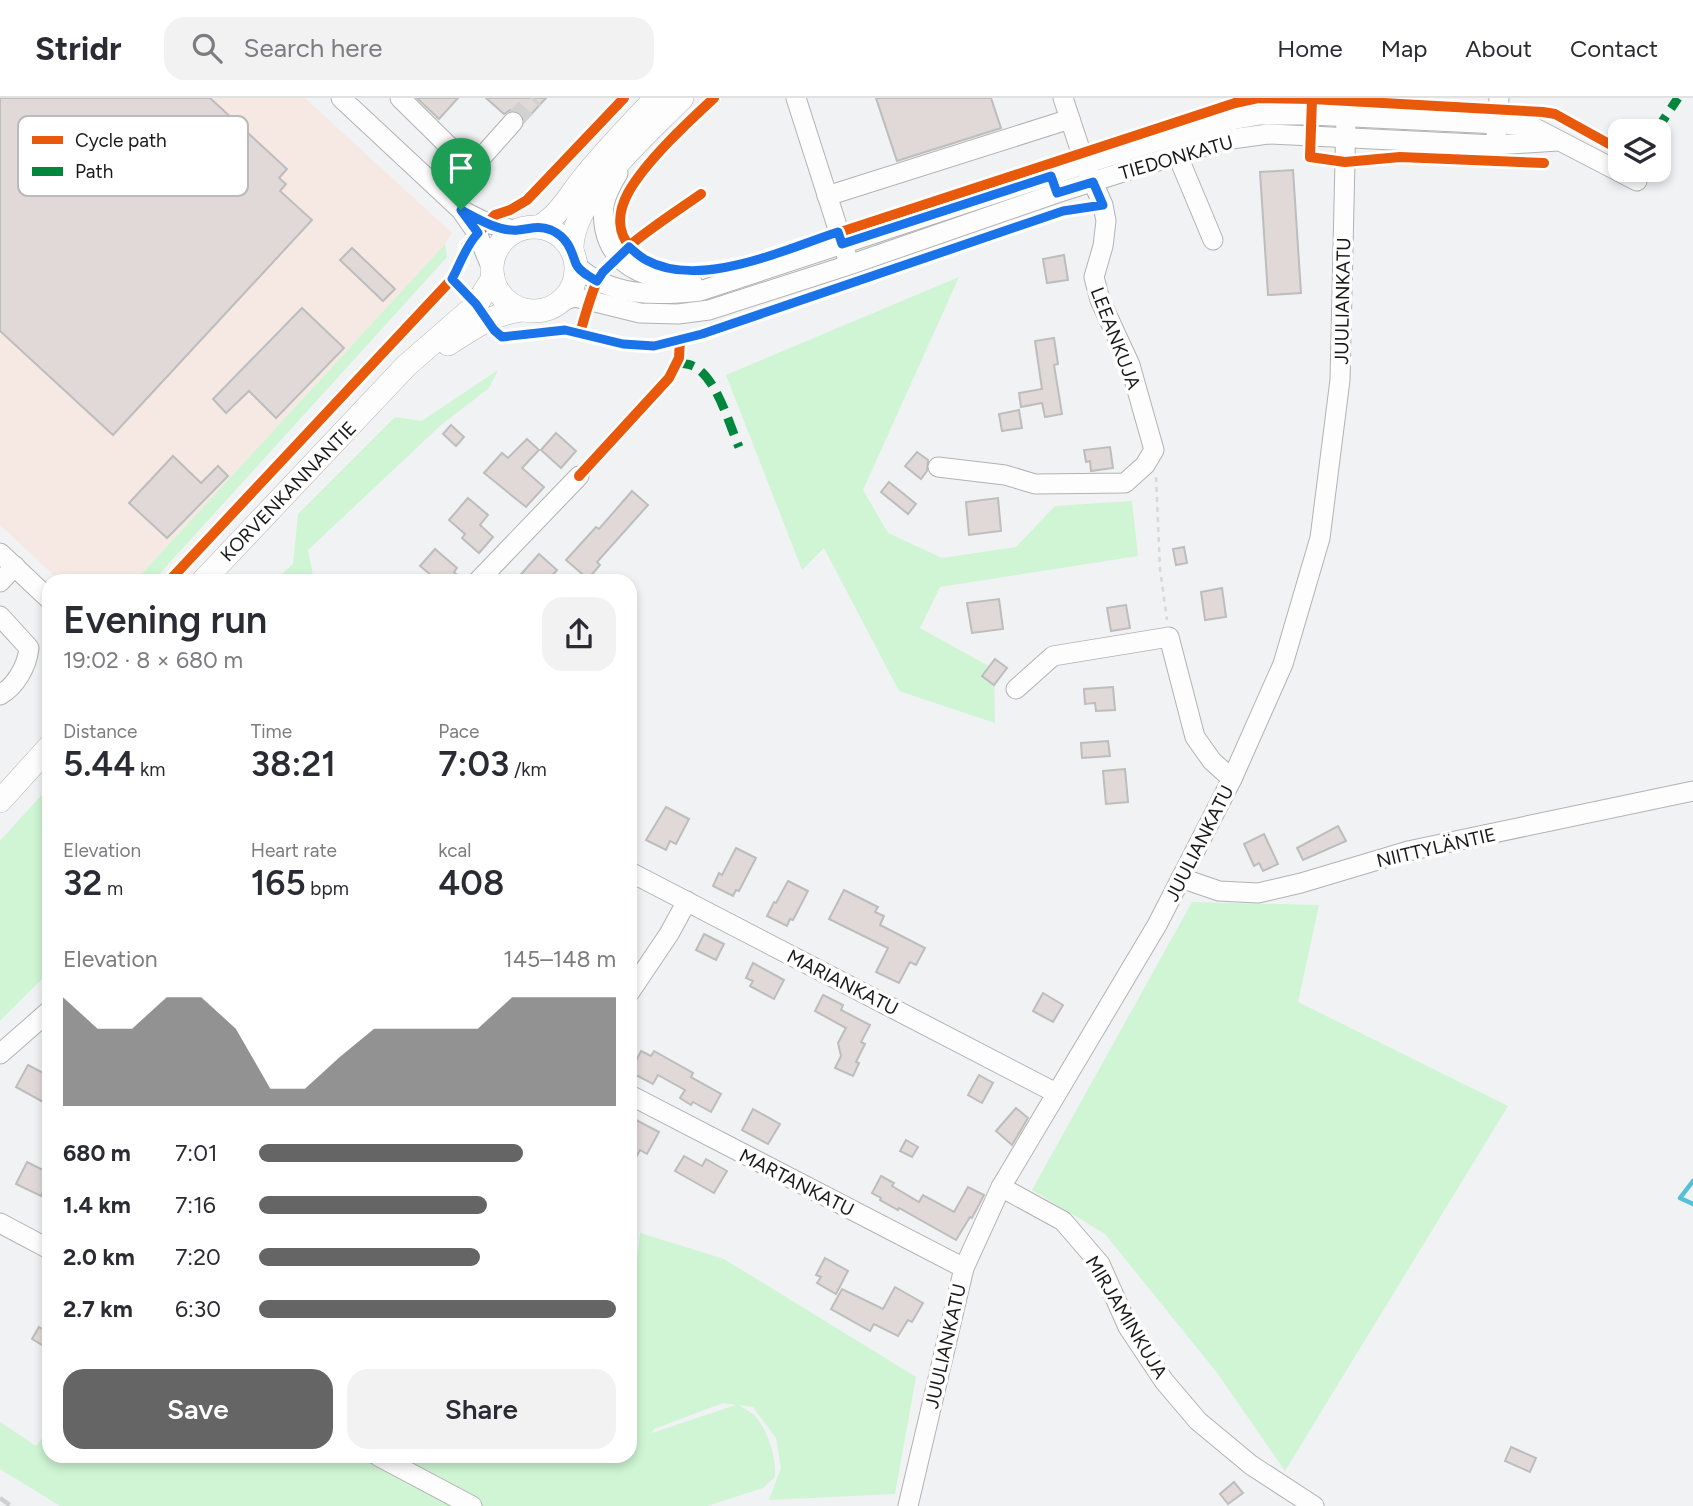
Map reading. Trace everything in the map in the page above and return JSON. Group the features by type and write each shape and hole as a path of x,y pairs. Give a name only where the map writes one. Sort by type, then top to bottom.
{"main road":[{"path":"656,98 584,177 552,219 507,237 499,246 494,257 492,274 503,298 521,310 544,311 564,300 572,290 574,257 571,239 582,210 597,189 682,98"},
{"path":"528,229 552,231 564,238 574,257"},
{"name":"KORVENKANNANTIE","path":"213,574 406,366 476,304 492,274"},
{"name":"KORVENKANNANTIE","path":"373,402 411,371 486,319 521,310"},
{"path":"0,801 42,755"}],"street":[{"path":"341,98 454,203 478,233 492,274"},
{"path":"400,98 472,169"},
{"path":"796,98 849,265"},
{"name":"LEEANKUJA","path":"1063,98 1085,164 1103,205 1106,220 1094,277 1100,300 1130,365 1154,450"},
{"path":"1496,135 1499,98"},
{"name":"TIEDONKATU","path":"574,257 597,281 613,288 656,294 700,290 1085,164 1220,122 1261,115 1346,117 1560,141 1608,166"},
{"name":"JUULIANKATU","path":"908,1506 964,1268 1001,1187 1157,925 1232,779 1283,664 1320,538 1340,380 1346,117"},
{"path":"827,196 1070,118"},
{"path":"454,203 472,169 513,122"},
{"name":"TIEDONKATU","path":"564,300 575,297 640,313 678,314 709,310 1224,140 1268,134 1345,137 1496,135"},
{"name":"TIEDONKATU","path":"636,146 617,176 604,204 602,214 608,244 630,268 648,276 692,284 729,282"},
{"path":"1177,155 1213,240"},
{"path":"454,203 487,223 528,229"},
{"path":"938,467 1005,475 1035,484 1125,484 1145,465 1154,450"},
{"path":"485,574 579,476"},
{"path":"0,553 42,592"},
{"path":"0,582 15,566"},
{"path":"0,616 29,648 27,663 8,690 0,695"},
{"path":"1016,689 1053,656 1170,637 1195,737 1212,761 1232,779"},
{"name":"NIITTYLÄNTIE","path":"1181,878 1219,891 1258,893 1408,851 1693,791"},
{"name":"MARIANKATU","path":"637,876 1056,1093"},
{"path":"637,982 669,934 687,901"},
{"path":"0,1054 42,1019"},
{"name":"MARTANKATU","path":"637,1099 964,1268"},
{"name":"MIRJAMINKUJA","path":"1001,1187 1063,1221 1100,1265 1128,1327 1164,1381 1199,1421 1251,1465 1314,1506"},
{"path":"0,1223 42,1245"},
{"path":"391,1463 472,1506"}],"path":[{"path":"1154,450 1160,569 1170,637"}],"shaded area":[{"path":"0,98 305,98 452,233 445,244 141,574 52,574 0,525"}],"green space":[{"path":"445,244 447,257 159,574 141,574"},
{"path":"959,277 863,490 888,533 942,558 1016,547 1055,506 1132,501 1138,556 940,587 920,628 994,669 995,723 899,691 824,548 802,570 726,375"},
{"path":"498,370 489,388 441,425 308,550 313,574 282,574 293,564 298,514 395,417 422,421"},
{"path":"42,795 42,979 0,1021 0,841"},
{"path":"1192,902 1319,905 1298,1002 1508,1106 1285,1471 1218,1374 1105,1234 1032,1190"},
{"path":"640,1233 724,1259 916,1377 895,1494 769,1500 781,1468 776,1438 753,1407 739,1405 753,1414 767,1435 775,1477 763,1488 707,1506 60,1506 0,1469 0,1422 36,1446 42,1438 42,1463 637,1463 637,1261","holes":["723,1403 736,1405 652,1433 654,1429"]}],"building":[{"path":"0,98 210,98 230,116 18,116 18,196 248,196 248,133 287,169 279,178 286,184 280,191 312,220 113,435 0,331"},
{"path":"417,98 458,98 439,119"},
{"path":"486,98 546,98 525,121 521,112 510,110 504,114"},
{"path":"876,98 991,98 1001,128 897,161"},
{"path":"1293,170 1301,293 1268,295 1260,172"},
{"path":"352,248 395,289 383,301 340,260"},
{"path":"1064,255 1068,280 1047,283 1043,259"},
{"path":"302,308 344,348 276,418 249,391 226,413 213,399"},
{"path":"1054,338 1058,364 1054,365 1062,414 1045,417 1042,403 1021,407 1019,393 1042,389 1035,341"},
{"path":"1019,410 1022,428 1002,431 999,414"},
{"path":"451,425 464,437 456,446 443,434"},
{"path":"556,433 576,451 561,468 541,450"},
{"path":"527,439 539,450 522,468 544,487 526,507 484,473 502,453 508,458"},
{"path":"1110,447 1113,468 1091,471 1090,461 1086,462 1084,450"},
{"path":"917,452 928,460 927,471 921,479 905,466"},
{"path":"173,456 201,483 218,466 228,476 167,538 129,503"},
{"path":"889,482 916,504 908,514 881,492"},
{"path":"632,491 648,505 597,562 600,565 592,574 582,574 566,560 596,527 599,529"},
{"path":"468,498 488,515 480,525 493,537 479,553 462,538 465,534 449,520"},
{"path":"998,498 1001,531 969,535 966,502"},
{"path":"1184,547 1187,563 1176,565 1173,549"},
{"path":"435,549 457,568 454,572 456,574 430,574 420,566"},
{"path":"539,554 557,570 553,574 521,574"},
{"path":"1222,588 1226,617 1205,620 1201,592"},
{"path":"999,599 1003,629 972,633 967,603"},
{"path":"1126,605 1130,628 1111,631 1107,608"},
{"path":"995,659 1007,668 994,685 982,676"},
{"path":"1113,687 1115,710 1096,711 1095,703 1085,704 1084,689"},
{"path":"1108,741 1110,756 1082,758 1081,743"},
{"path":"1125,769 1128,802 1106,804 1103,771"},
{"path":"666,807 689,819 676,844 670,841 666,850 646,840"},
{"path":"1338,826 1346,841 1303,860 1297,848"},
{"path":"1264,834 1278,864 1263,871 1259,863 1254,866 1244,844"},
{"path":"736,848 756,858 739,891 736,890 733,896 713,886"},
{"path":"788,881 808,891 787,926 767,916"},
{"path":"844,890 878,907 875,912 884,916 880,925 925,948 916,965 910,962 899,983 876,972 888,948 829,919"},
{"path":"704,934 724,944 716,960 696,950"},
{"path":"753,963 784,980 774,999 750,986 753,981 746,978"},
{"path":"1043,993 1063,1005 1053,1022 1033,1011"},
{"path":"823,995 843,1005 841,1010 870,1025 861,1042 865,1044 856,1062 859,1063 853,1076 835,1068 841,1056 838,1043 846,1028 815,1011"},
{"path":"641,1051 651,1056 654,1051 693,1073 691,1077 721,1094 711,1112 680,1098 685,1090 658,1075 653,1084 637,1076 637,1059"},
{"path":"28,1065 42,1072 42,1101 16,1087"},
{"path":"979,1075 993,1083 982,1103 968,1095"},
{"path":"1016,1108 1028,1118 1012,1145 996,1131"},
{"path":"753,1109 780,1124 768,1144 742,1130"},
{"path":"637,1121 659,1132 647,1154 640,1150 637,1155"},
{"path":"906,1140 918,1147 912,1157 900,1151"},
{"path":"684,1156 702,1166 706,1159 727,1171 714,1193 675,1171"},
{"path":"27,1162 42,1170 41,1196 16,1184"},
{"path":"881,1176 919,1202 923,1195 954,1212 968,1187 984,1195 956,1240 880,1200 881,1198 872,1193"},
{"path":"825,1258 848,1271 836,1294 817,1283 821,1277 816,1275"},
{"path":"895,1287 923,1303 912,1322 908,1320 898,1336 874,1324 870,1331 831,1309 842,1289 883,1309"},
{"path":"39,1327 42,1329 42,1345 32,1339"},
{"path":"1511,1447 1536,1458 1530,1472 1505,1461"},
{"path":"1234,1482 1243,1493 1228,1504 1220,1494"}],"waterway":[{"path":"1693,1181 1680,1198 1693,1204"}],"tunnel":[{"path":"513,122 534,98"}],"railway":[{"path":"0,1498 11,1506"}],"marked path":[{"path":"1664,119 1678,98"},
{"path":"676,363 693,366 708,380 721,402 739,447"}],"cycle path":[{"path":"176,574 452,279 463,259 466,246 495,215 527,200 624,98"},
{"path":"714,98 645,168 628,193 620,223 623,236 630,247 652,263 683,270 746,263 1235,103 1258,98 1543,112 1555,114 1608,143"},
{"path":"1312,99 1310,157 1345,162 1400,157 1544,163"},
{"path":"580,333 594,287 605,270 644,234 701,194"},
{"path":"452,279 502,337 565,330 623,344 654,346 703,334 1063,211 1103,205"},
{"path":"579,476 669,378 679,358 680,340"}],"route":[{"path":"1051,176 1057,193 1093,182 1103,205 1063,211 702,334 654,346 623,344 565,330 502,337 452,279 463,259 466,246 478,233 461,210 502,228 517,231 539,227 552,231 564,238 572,249 577,266 597,281 629,247 648,261 681,270 714,270 746,263 838,232 842,244 1051,176"}]}
